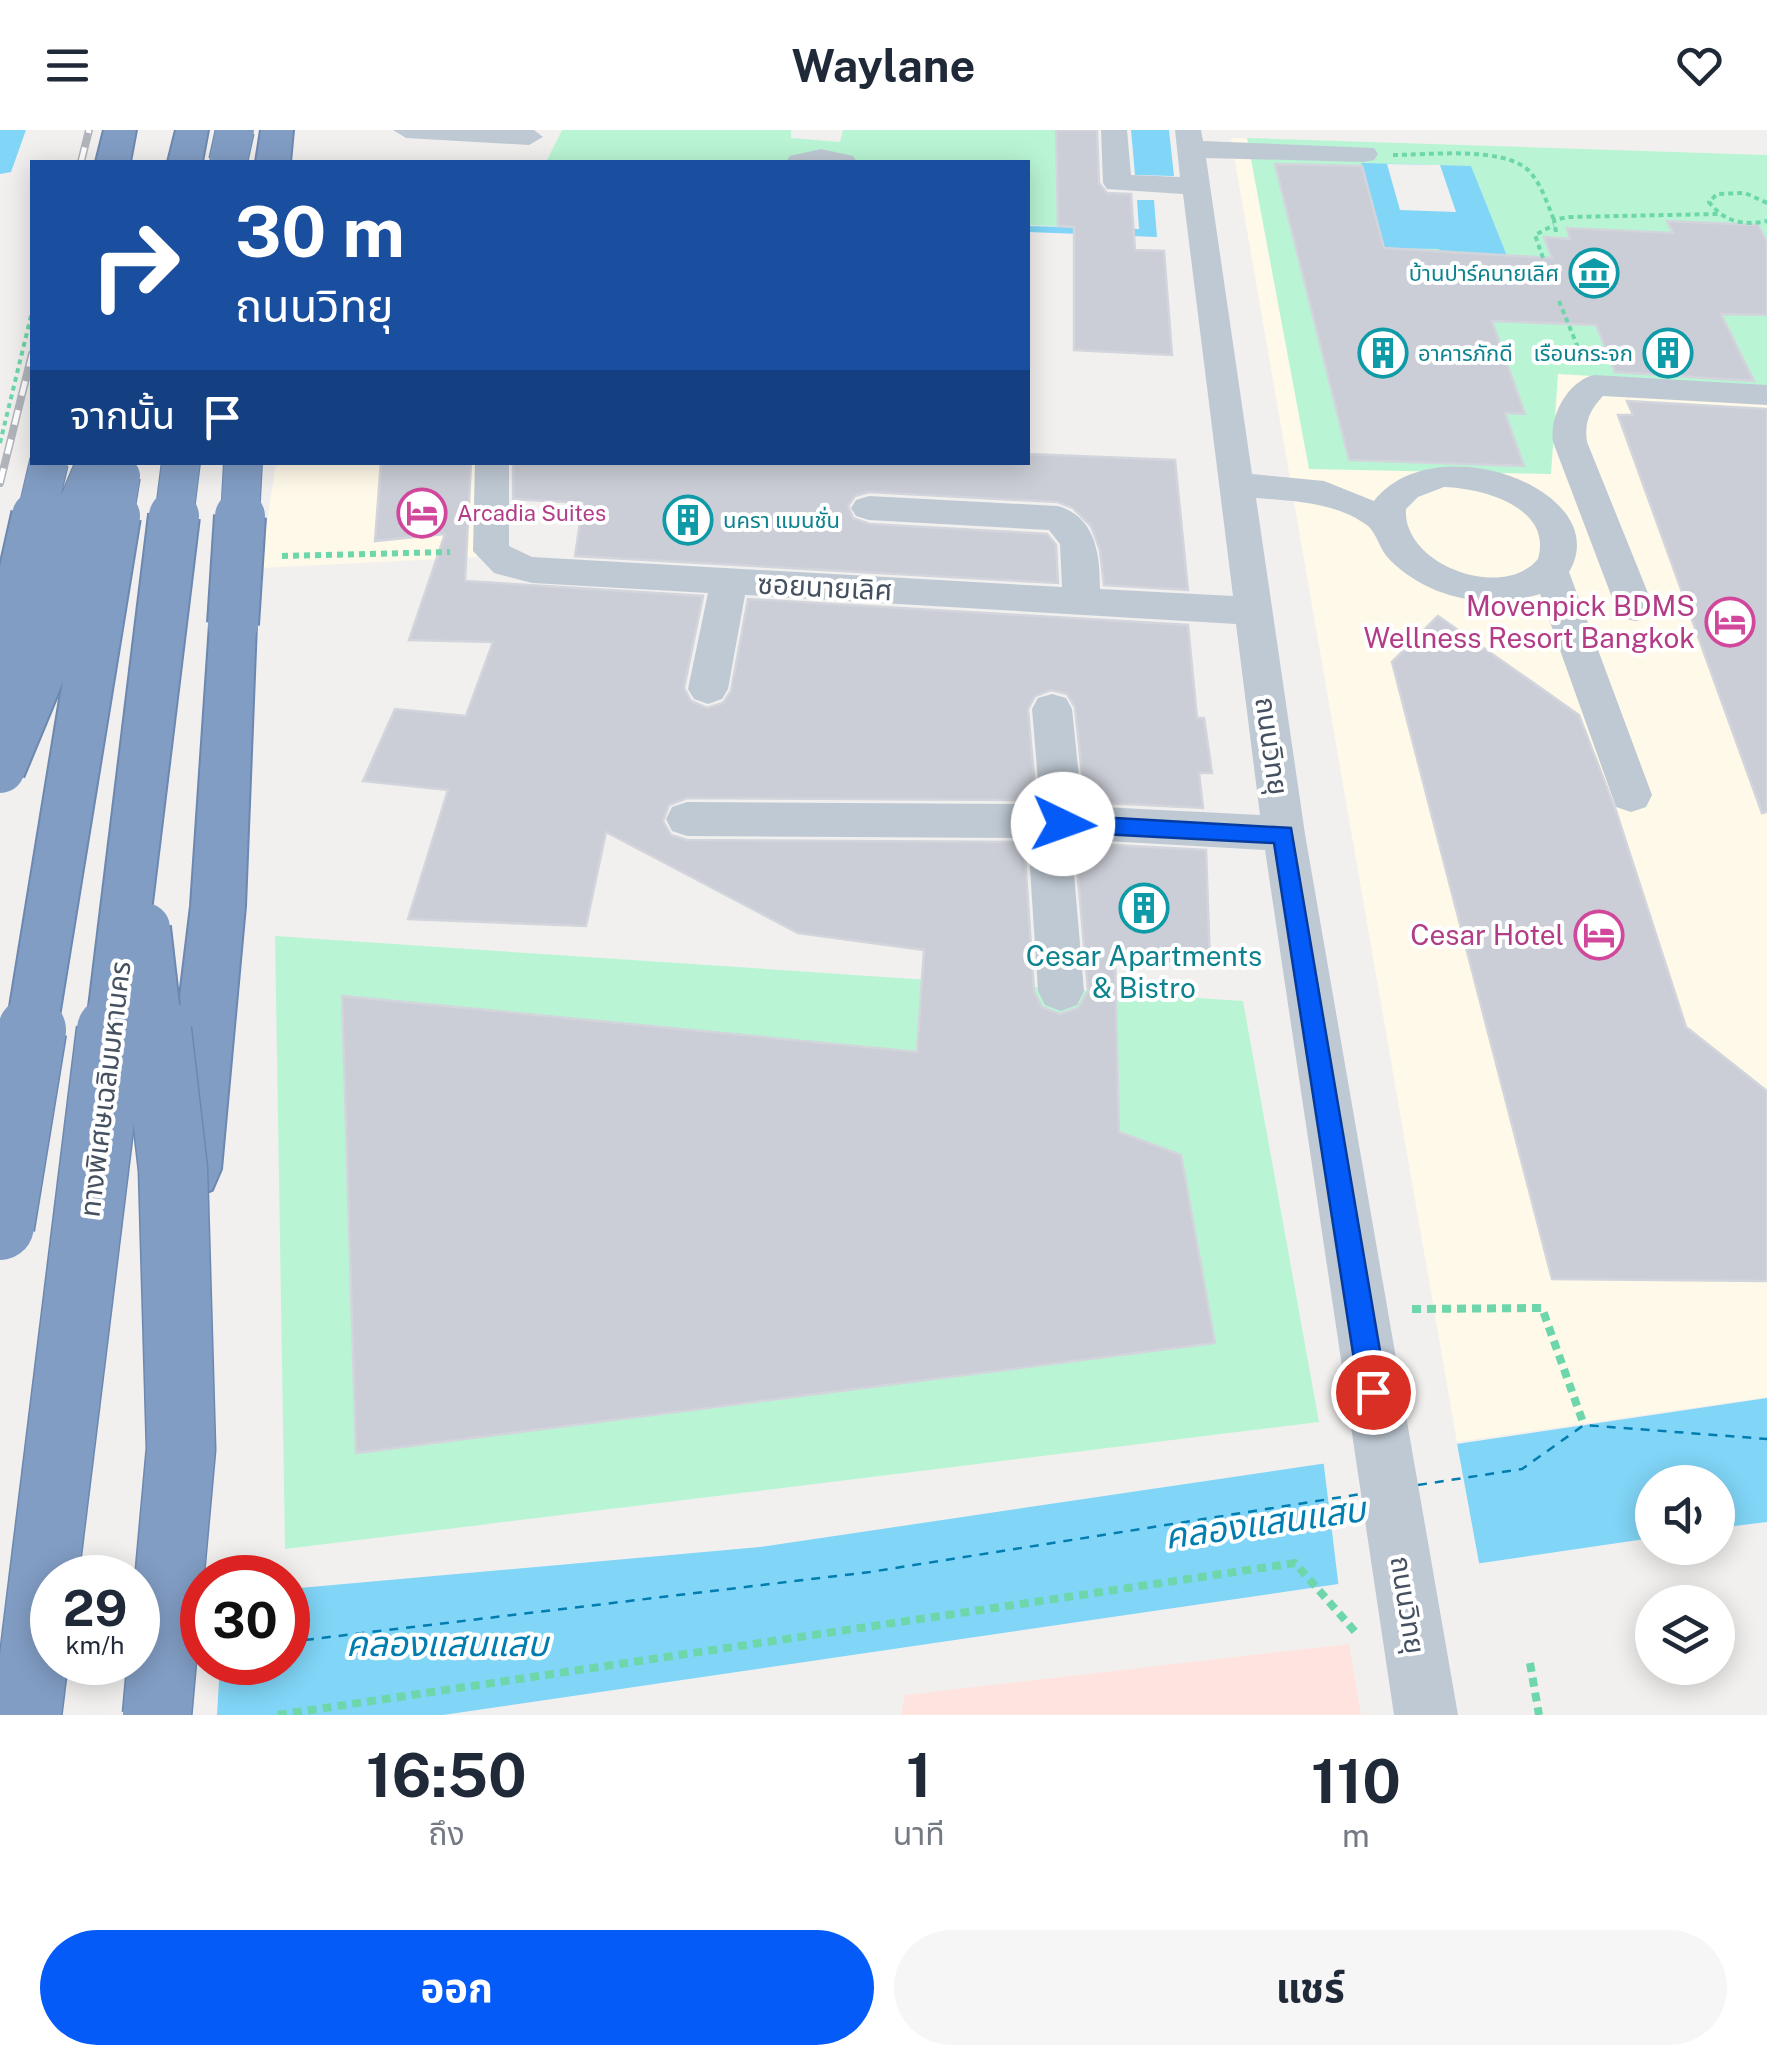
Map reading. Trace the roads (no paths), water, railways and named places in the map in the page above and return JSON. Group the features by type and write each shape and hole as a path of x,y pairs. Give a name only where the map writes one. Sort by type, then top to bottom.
{"highway":[{"path":"113,160 120,130"},
{"path":"162,160 169,130"},
{"path":"185,160 192,130"},
{"path":"228,160 235,130"},
{"path":"273,160 277,130"},
{"path":"0,683 47,465"},
{"name":"ทางพิเศษเฉลิมมหานคร","path":"27,1715 181,465"},
{"path":"132,1715 218,906 243,465"},
{"path":"0,683 129,466"},
{"path":"0,768 129,466"},
{"path":"0,1226 129,466"},
{"path":"129,466 147,665 137,788 140,892 174,1169 181,1449 158,1715"}],"street":[{"path":"406,130 531,134 515,160"},
{"path":"1114,130 1117,183 1191,155 1364,154"},
{"name":"ถนนวิทยุ","path":"1191,155 1284,834 1363,1332 1388,1646 1426,1715"},
{"path":"1635,608 1566,426 1594,386 1767,394"},
{"path":"1549,518 1553,472 1570,442"},
{"name":"ซอยนายเลิศ","path":"492,465 491,551 507,564 532,570 1253,611"},
{"path":"1441,476 1494,482 1519,492 1549,518 1561,542 1558,561 1550,571 1523,587 1494,591 1462,587 1432,576 1407,560 1391,540 1385,520 1388,504 1400,490 1441,476"},
{"path":"1236,484 1324,492 1385,520"},
{"path":"869,508 1058,518 1072,526 1080,540 1081,601"},
{"path":"1550,571 1631,795"},
{"path":"708,689 729,581"},
{"path":"1052,709 1061,991"},
{"path":"687,819 1056,822 1284,834"}],"water":[{"path":"1131,130 1169,130 1174,176 1135,175"},
{"path":"1361,163 1471,166 1507,256 1520,319 1468,323 1459,312 1439,249 1384,248"},
{"path":"1137,200 1154,200 1157,237 1030,232 1030,226 1139,229"},
{"name":"คลองแสนแสบ","path":"1767,1398 1767,1522 1735,1526 1735,1465 1635,1465 1635,1540 443,1715 0,1715 0,1615 30,1642 30,1685 160,1685 160,1662 180,1662 180,1685 310,1685 310,1587 760,1547"}],"waterway":[{"path":"0,165 11,130"}],"railway":[{"path":"82,160 89,130"},
{"path":"0,483 30,362"}],"place":[{"name":"บ้านปาร์คนายเลิศ","path":"1594,273"},
{"name":"อาคารภักดี","path":"1383,353"},
{"name":"เรือนกระจก","path":"1668,353"},
{"name":"Arcadia Suites","path":"422,513"},
{"name":"นครา แมนชั่น","path":"688,520"},
{"name":"Movenpick BDMS Wellness Resort Bangkok","path":"1730,622"},
{"name":"Cesar Apartments & Bistro","path":"1144,908"},
{"name":"Cesar Hotel","path":"1599,935"}]}
